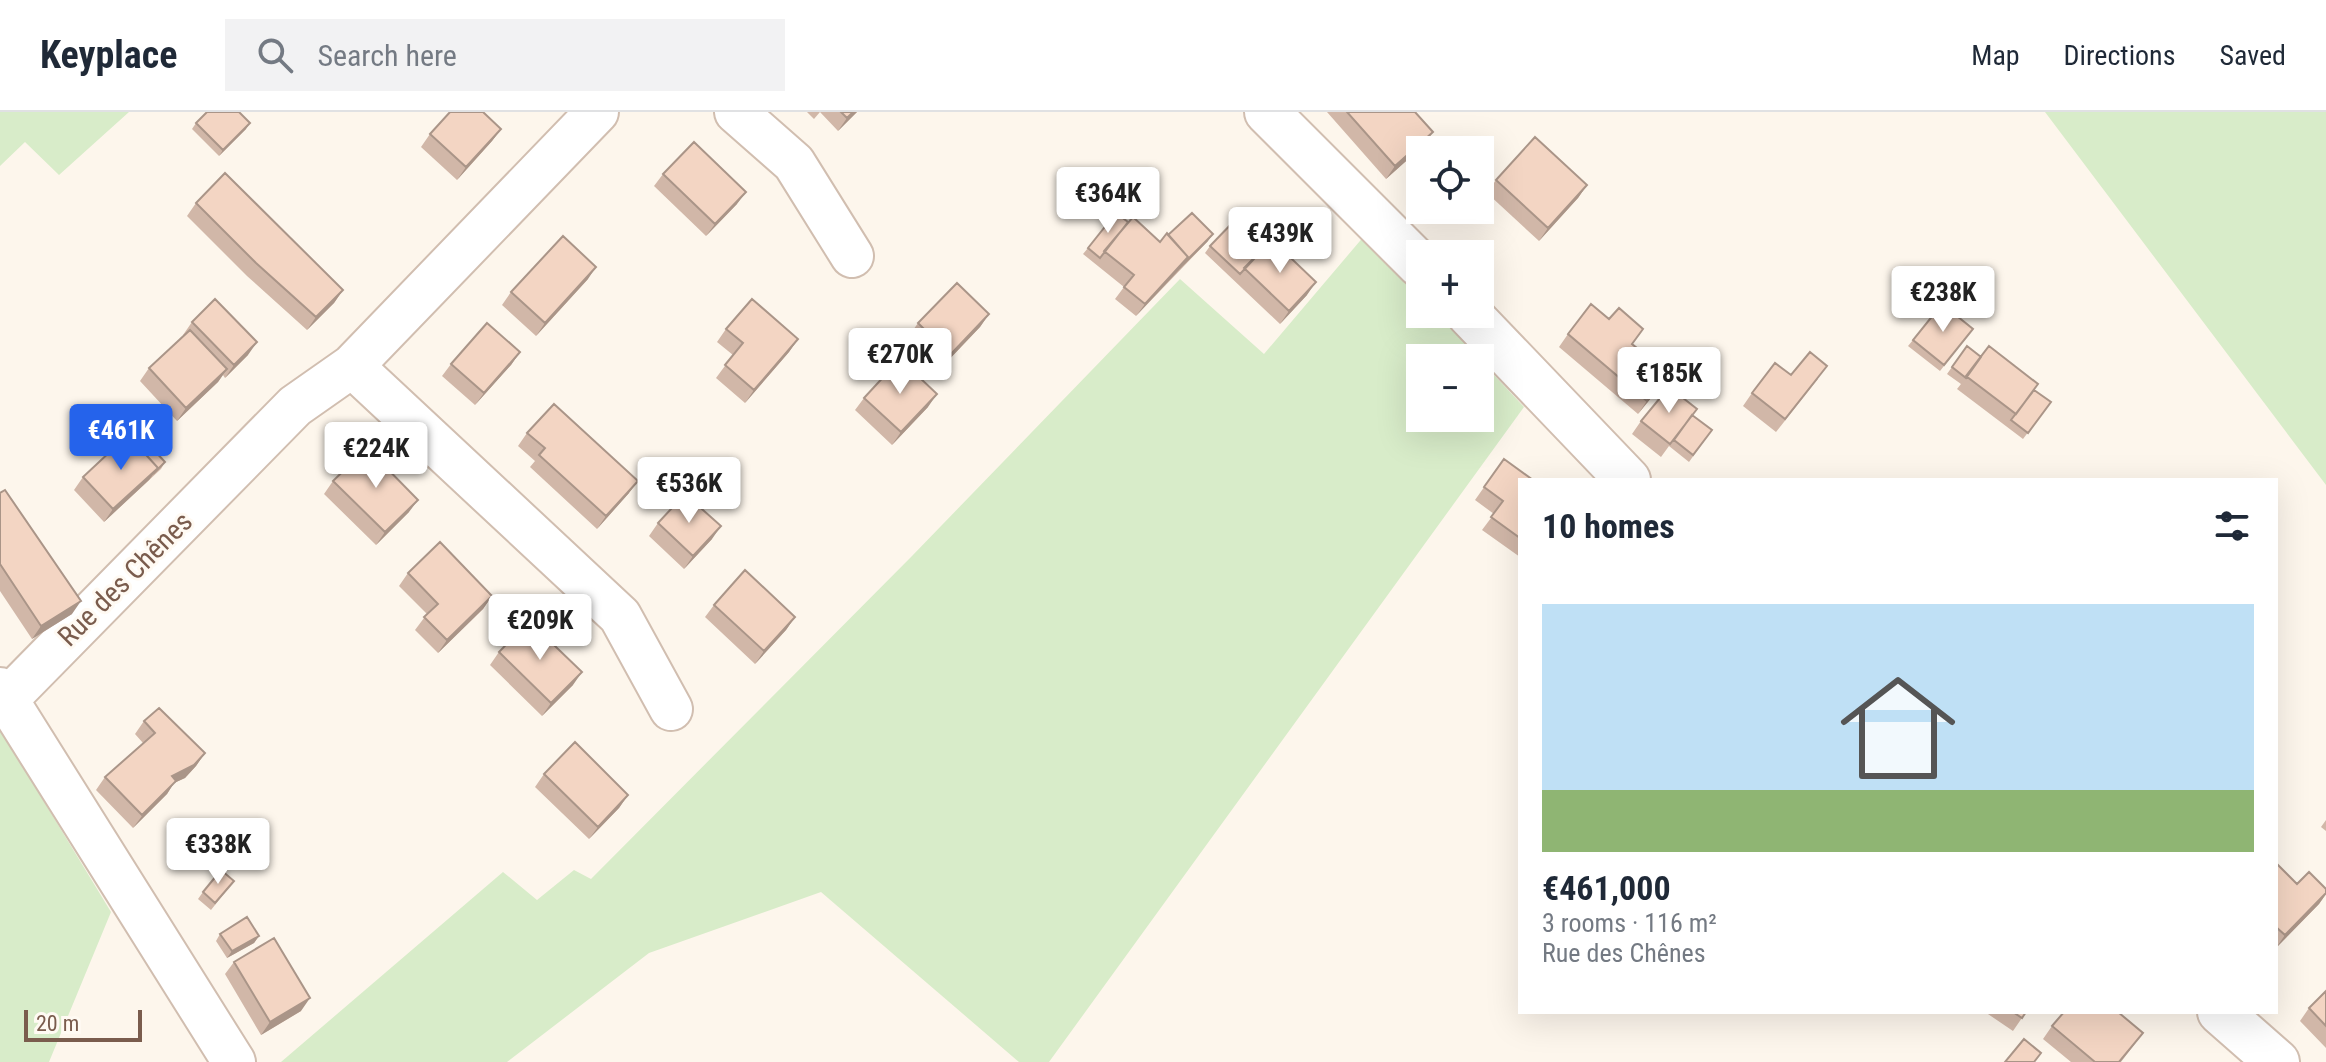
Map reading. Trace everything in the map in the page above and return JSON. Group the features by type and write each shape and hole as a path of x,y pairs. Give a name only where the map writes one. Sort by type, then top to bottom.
{"street":[{"name":"Rue des Chênes","path":"4,694 295,406 352,366 597,112"},
{"path":"736,112 794,163 852,256"},
{"path":"1267,112 1406,251"},
{"path":"1482,328 1626,478"},
{"path":"352,366 620,616 671,709"},
{"path":"4,694 234,1062"},
{"path":"2222,1014 2277,1062"}],"green space":[{"path":"0,112 129,112 59,175 25,142 0,166"},
{"path":"2045,112 2326,112 2326,485"},
{"path":"1365,235 1406,280 1406,328 1451,328 1466,344 1406,344 1406,432 1494,432 1494,375 1524,407 1049,1062 1019,1062 821,892 649,953 507,1062 281,1062 503,872 537,900 574,870 591,879 912,556 1180,279 1264,354"},
{"path":"0,729 111,912 49,1062 0,1062"}],"building":[{"path":"207,112 239,112 250,123 223,150 196,123"},
{"path":"450,112 483,112 501,129 466,167 430,134"},
{"path":"1347,112 1415,112 1433,132 1429,136 1406,136 1406,156 1395,166"},
{"path":"1535,137 1587,185 1548,228 1496,180"},
{"path":"694,142 746,192 715,224 663,174"},
{"path":"1095,170 1119,193 1103,210 1079,186"},
{"path":"225,173 343,290 316,317 196,203"},
{"path":"1116,213 1128,222 1100,258 1088,248"},
{"path":"1192,213 1213,234 1184,263 1188,257 1168,235"},
{"path":"1133,217 1160,242 1167,233 1188,257 1145,304 1124,287 1134,275 1104,251"},
{"path":"1238,217 1267,245 1240,274 1210,246"},
{"path":"563,236 596,267 545,323 511,292"},
{"path":"1272,240 1316,282 1289,311 1244,268"},
{"path":"957,283 989,314 950,355 918,323"},
{"path":"215,299 257,342 234,365 192,322"},
{"path":"752,299 798,339 754,390 725,365 743,343 726,329"},
{"path":"1591,304 1609,319 1619,308 1643,329 1632,344 1669,374 1647,401 1568,334"},
{"path":"1942,304 1973,329 1944,365 1913,340"},
{"path":"487,323 520,352 484,393 451,364"},
{"path":"190,330 227,369 186,408 149,368"},
{"path":"1967,346 1981,357 1966,378 1952,367"},
{"path":"1989,346 2038,384 2016,414 1966,376"},
{"path":"1810,352 1827,366 1785,419 1752,393 1775,363 1791,375"},
{"path":"900,359 937,394 901,432 864,398"},
{"path":"1669,387 1697,409 1670,444 1641,421"},
{"path":"2034,390 2051,402 2028,433 2011,420"},
{"path":"554,404 638,481 606,516 539,455 545,448 527,433"},
{"path":"1692,415 1712,430 1693,455 1674,440"},
{"path":"128,422 165,462 153,474 158,468 128,435 123,440 116,433"},
{"path":"128,435 158,468 113,509 83,477"},
{"path":"367,448 418,500 385,532 333,481"},
{"path":"1504,459 1530,478 1518,478 1518,537 1491,517 1503,501 1484,487"},
{"path":"5,490 81,601 41,626 0,564 0,493"},
{"path":"685,494 721,526 693,556 658,523"},
{"path":"440,542 492,596 447,640 424,617 438,604 408,573"},
{"path":"745,570 795,617 764,651 714,605"},
{"path":"529,621 582,672 551,703 499,652"},
{"path":"159,708 205,753 194,765 172,776 176,781 142,815 105,777 155,733 144,721"},
{"path":"575,742 628,795 598,827 544,774"},
{"path":"2278,865 2297,884 2309,872 2326,889 2326,893 2285,935 2278,929"},
{"path":"221,870 234,881 215,903 203,892"},
{"path":"247,917 259,936 232,951 220,934"},
{"path":"274,938 310,998 270,1022 234,962"},
{"path":"2326,991 2326,1026 2309,1008"},
{"path":"2062,1014 2120,1014 2143,1033 2119,1062 2095,1062 2052,1026"},
{"path":"2024,1039 2041,1053 2034,1062 2005,1062"}]}
